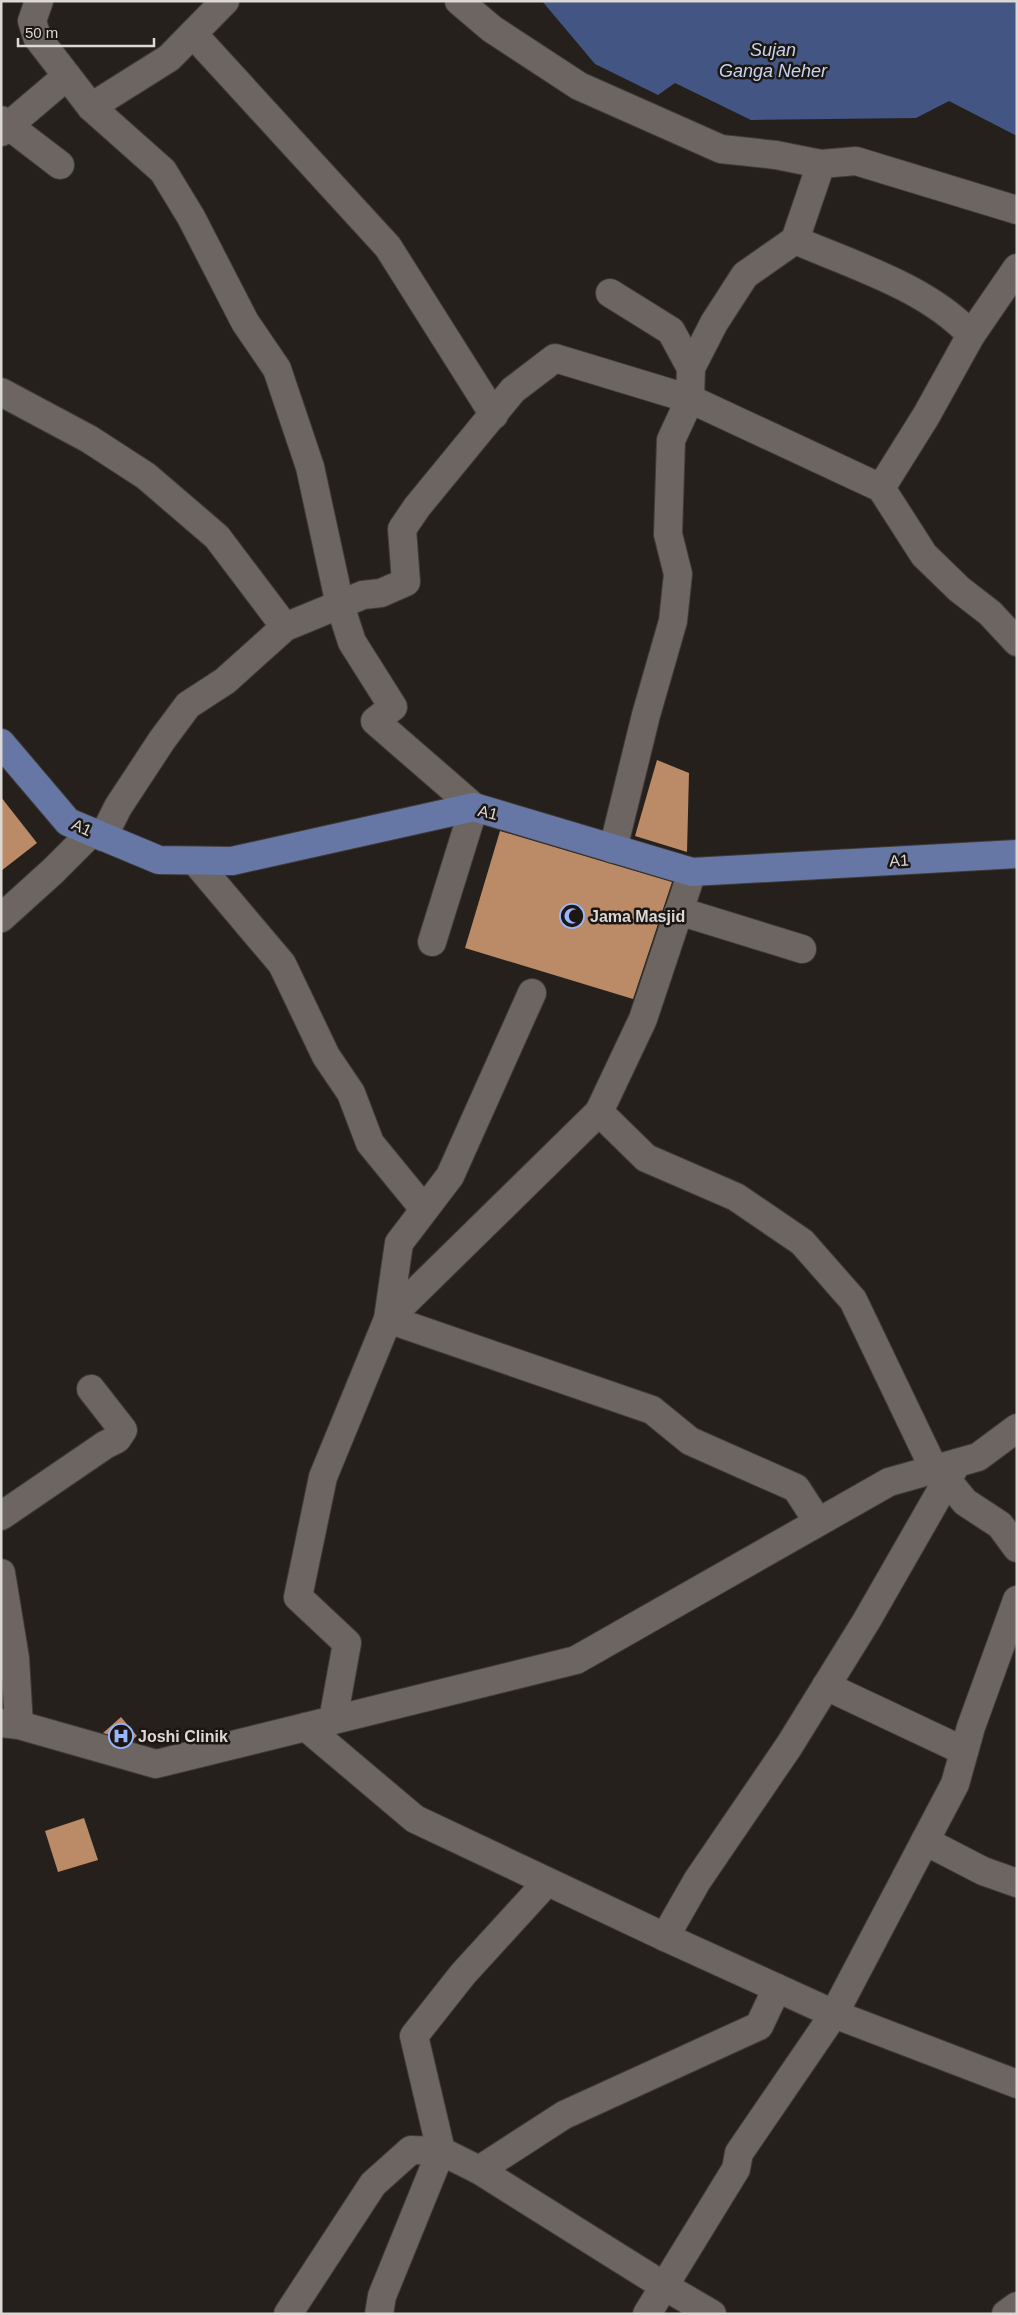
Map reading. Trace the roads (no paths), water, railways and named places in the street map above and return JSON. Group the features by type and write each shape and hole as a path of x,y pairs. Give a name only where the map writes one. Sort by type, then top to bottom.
{"main road":[{"name":"A1","path":"1,743 68,822 159,860 232,861 474,807 692,872 1017,854"}],"street":[{"path":"39,1 32,21 36,37 91,107 163,171 191,217 245,322 277,369 310,467 340,606 352,642 393,707 375,721 474,807 432,942"},
{"path":"91,107 169,58 225,1"},
{"path":"459,1 492,29 579,86 721,149 776,155 821,164 856,161 1017,210"},
{"path":"193,34 388,247 494,415"},
{"path":"60,165 3,126 67,76"},
{"path":"612,849 646,715 673,621 678,574 668,534 671,440 690,399 691,368 714,323 745,275 795,240 821,164"},
{"path":"795,240 902,286 958,321 971,335"},
{"path":"881,488 926,416 971,335 1017,268"},
{"path":"610,292 671,331 691,368"},
{"path":"1,918 98,834 162,740 188,706 224,682 285,627 363,596 381,593 406,582 402,530 416,507 513,390 555,358 690,399 881,488 924,555 960,590 990,613 1017,642"},
{"path":"1,392 89,439 146,476 217,537 285,627"},
{"path":"195,861 282,964 326,1056 351,1093 370,1143 424,1209"},
{"path":"388,1319 599,1112 644,1019 692,872"},
{"path":"679,911 802,949"},
{"path":"333,1720 347,1643 298,1598 323,1478 388,1319 399,1243 450,1176 532,994"},
{"path":"599,1112 646,1158 736,1197 802,1242 853,1300 965,1502 1000,1525 1017,1548"},
{"path":"388,1319 652,1410 690,1441 796,1488 818,1522"},
{"path":"1,1516 105,1445 117,1439 123,1430 91,1388"},
{"path":"1,1573 15,1658 10,1724 156,1764 576,1660 889,1482 946,1470 978,1457 1017,1428"},
{"path":"665,1938 697,1881 789,1746 867,1620 946,1470"},
{"path":"647,2314 736,2169 739,2153 834,2014 955,1784 964,1751 1017,1600"},
{"path":"826,1686 964,1751"},
{"path":"306,1727 415,1819 665,1938 834,2014 1017,2084"},
{"path":"925,1841 984,1871 1017,1883"},
{"path":"379,2314 382,2296 441,2151 414,2036 463,1974 547,1882"},
{"path":"479,2170 564,2115 759,2026 777,1988"},
{"path":"288,2314 373,2184 411,2150 441,2151 479,2170 712,2314"},
{"path":"1006,2314 1017,2306"}],"water":[{"name":"Sujan Ganga Neher","path":"542,1 1017,1 1017,136 949,101 916,118 751,120 675,83 658,95 595,64"}],"place":[{"name":"Jama Masjid","path":"572,916"},
{"name":"Joshi Clinik","path":"121,1736"}]}
